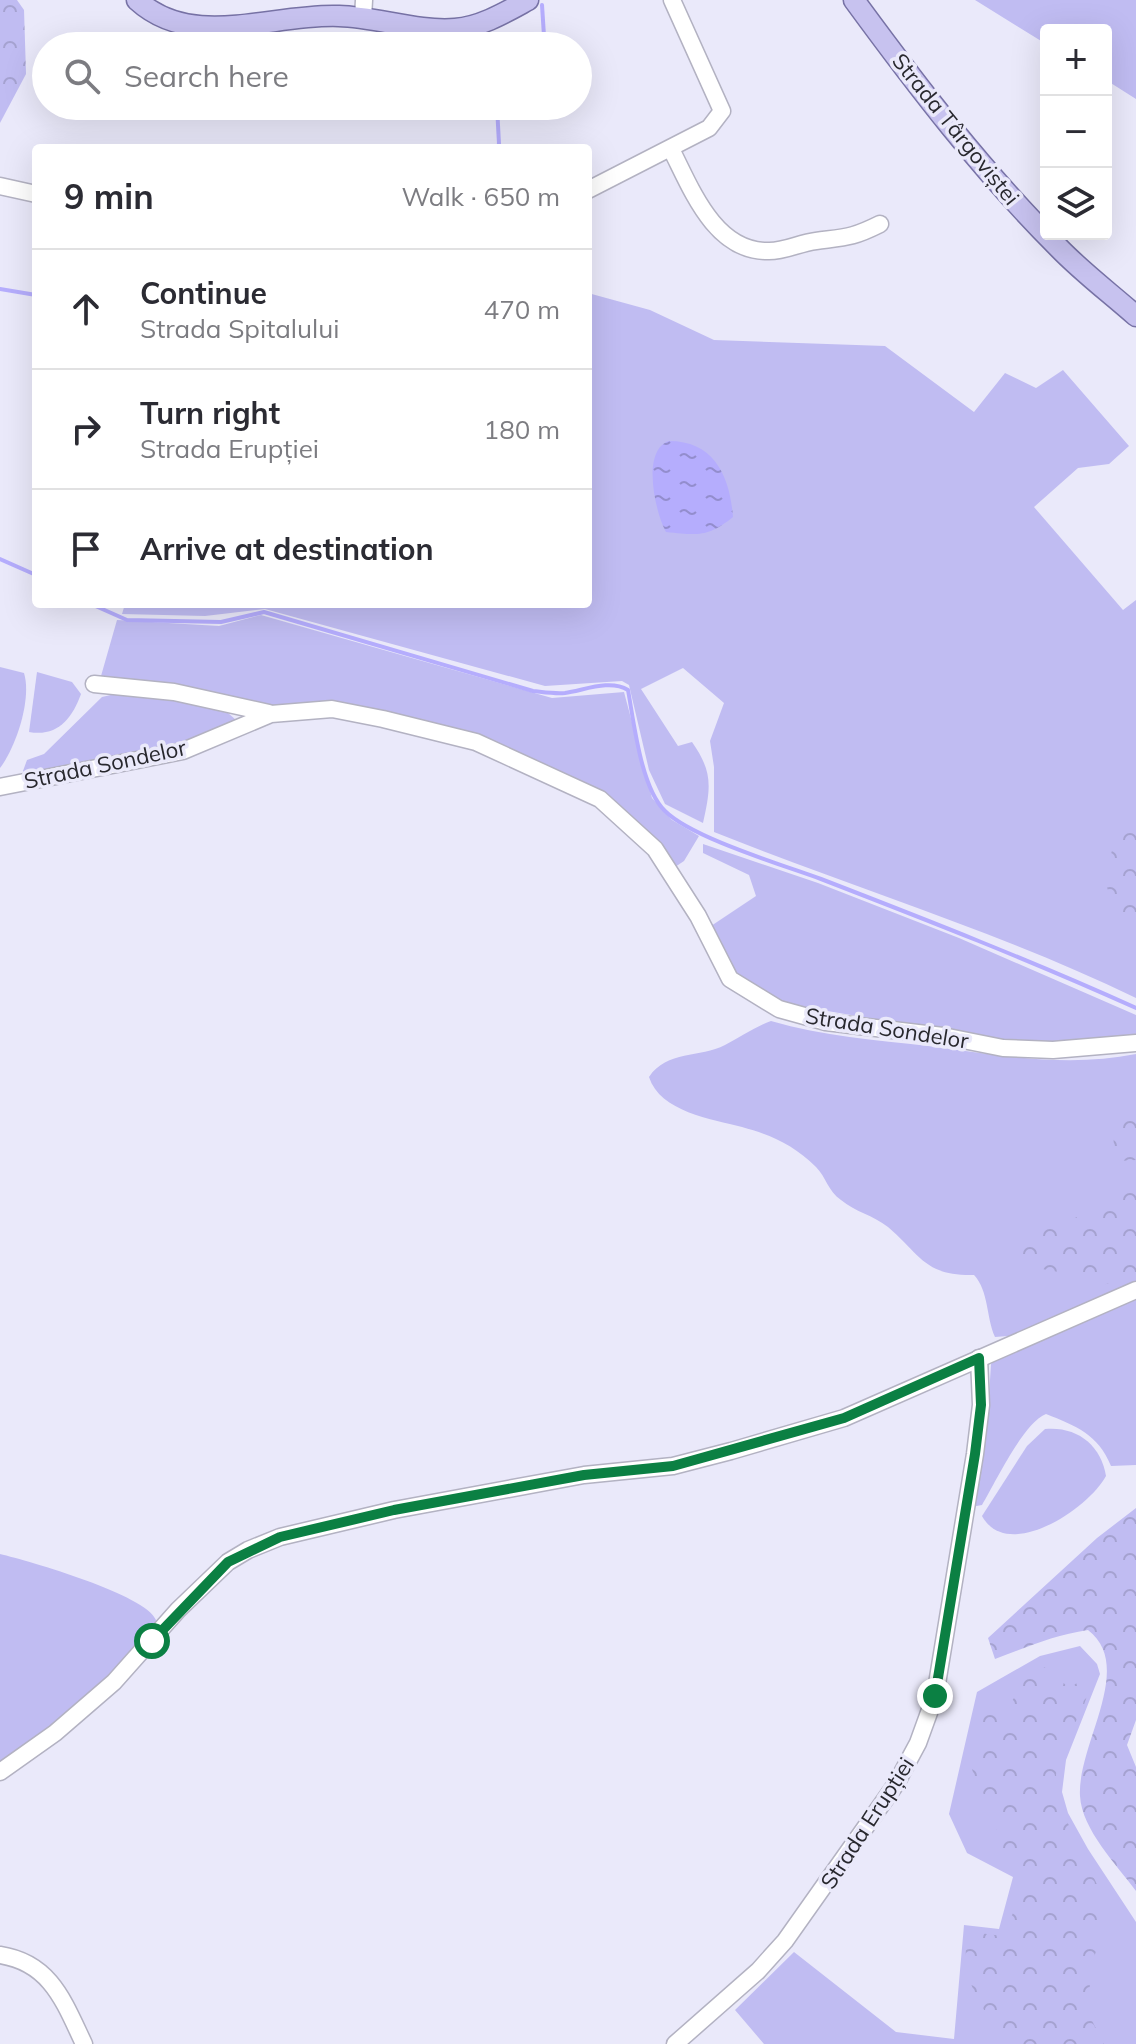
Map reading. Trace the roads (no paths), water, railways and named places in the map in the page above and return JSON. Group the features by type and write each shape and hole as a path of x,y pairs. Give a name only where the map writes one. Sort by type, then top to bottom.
{"main road":[{"path":"137,0 166,19 207,27 363,9 455,29 483,22 528,0"},
{"name":"Strada Târgoviștei","path":"854,0 974,156 1059,249 1136,316"}],"street":[{"path":"592,188 709,128 722,111 672,0"},
{"path":"671,149 698,202 720,231 741,245 766,252 786,249 815,241 851,239 880,224"},
{"path":"0,186 32,193"},
{"path":"94,684 174,692 271,714"},
{"name":"Strada Sondelor","path":"0,787 183,751 271,714 332,709 476,742 600,799 655,849 698,916 730,979 779,1009 826,1022 943,1036 1003,1048 1053,1050 1136,1043"},
{"path":"0,1772 55,1733 114,1682 178,1610 228,1562 248,1550 280,1537 394,1510 584,1475 673,1466 844,1418 1136,1290"},
{"name":"Strada Erupției","path":"675,2044 758,1971 785,1941 896,1784 918,1743 935,1696 975,1454 981,1405 979,1358"},
{"path":"0,1955 22,1959 41,1971 64,2001 84,2044"}],"water":[{"path":"669,441 698,447 717,464 723,475 733,517 716,529 694,534 666,532 655,497 653,468 660,447"}],"waterway":[{"path":"542,5 544,32"},
{"path":"498,120 499,144"},
{"path":"0,289 32,294"},
{"path":"0,559 32,573"},
{"path":"100,608 127,620 221,622 264,612 533,691 561,693 605,685 621,687 628,690 640,754 650,787 665,811 678,821 716,841 940,925 1136,1008"}]}
